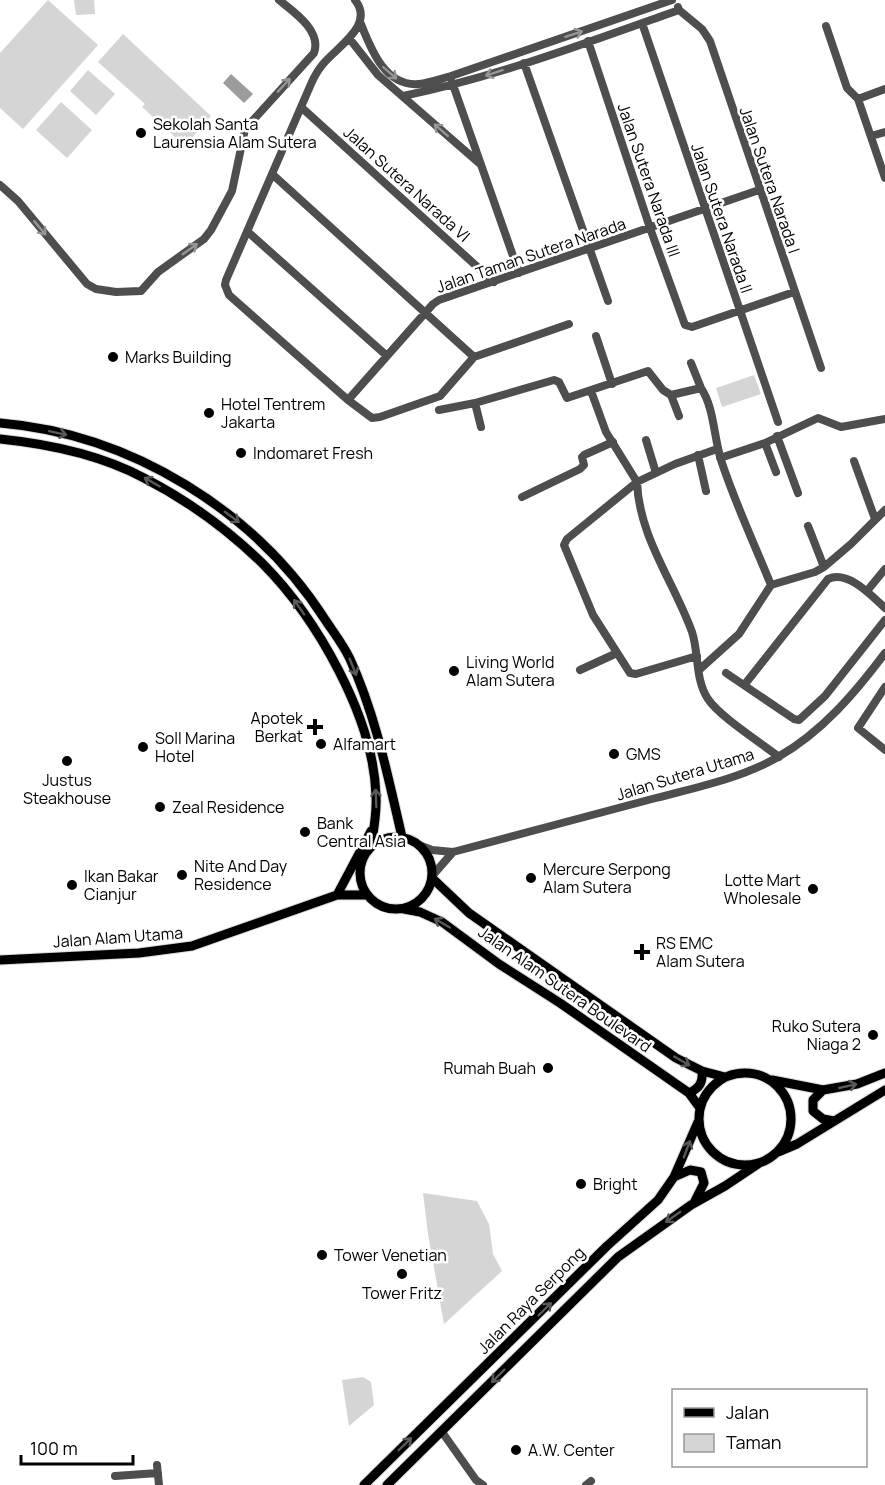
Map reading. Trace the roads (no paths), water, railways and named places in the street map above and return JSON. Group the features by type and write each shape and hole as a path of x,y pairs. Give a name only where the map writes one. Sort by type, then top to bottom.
{"main road":[{"path":"0,423 70,435 157,469 195,490 238,522 277,558 311,597 350,658 381,743 402,837"},
{"path":"0,439 74,453 104,461 143,477 183,501 229,534 262,563 289,593 307,618 351,695 364,729 372,764 376,795 376,822 371,846"},
{"path":"337,895 376,822"},
{"path":"391,837 402,837 418,845 426,854 431,864 432,877 429,889 423,898 404,909 383,907 367,895 359,875 361,864 371,846 391,837"},
{"name":"Jalan Alam Sutera Boulevard","path":"432,877 469,913 676,1058 702,1071 725,1077"},
{"name":"Jalan Alam Utama","path":"0,960 139,953 192,946 337,895 367,895"},
{"name":"Jalan Alam Sutera Boulevard","path":"404,909 420,912 442,922 499,964 560,1003 689,1093 699,1108"},
{"path":"689,1093 701,1085 702,1071"},
{"path":"884,1092 797,1144 758,1164 745,1166 731,1164 718,1158 701,1136 698,1122 699,1108 709,1089 725,1077 747,1072 770,1080 823,1090 857,1084 885,1073"},
{"path":"770,1080 780,1089 791,1115 790,1129 777,1153"},
{"path":"823,1090 813,1100 813,1111 823,1119 834,1121"},
{"name":"Jalan Raya Serpong","path":"363,1485 602,1251 658,1200 675,1177 698,1122"},
{"name":"Jalan Raya Serpong","path":"387,1485 618,1257 694,1203 758,1164"},
{"path":"675,1177 690,1170 701,1172 704,1183 694,1203"}],"street":[{"path":"0,185 18,201 87,284 96,289 116,292 138,293 145,289 158,272 204,239 211,231 232,190 245,129 314,53 316,44 313,33 295,13 279,0"},
{"path":"355,0 362,12 361,24 379,63 400,81 419,84 451,76 674,0 679,10 454,86 403,96"},
{"name":"Jalan Sutera Narada I","path":"679,10 702,29 710,41 821,368"},
{"name":"Jalan Sutera Narada II","path":"642,23 778,422"},
{"path":"361,24 316,73 225,285 229,295 348,400 372,418 432,400 444,392 474,357 569,324"},
{"path":"826,26 847,88 858,99 885,178"},
{"path":"349,38 370,67 480,164"},
{"name":"Jalan Sutera Narada III","path":"588,41 684,323 687,327 739,312"},
{"path":"524,63 608,301"},
{"path":"451,76 519,273"},
{"path":"858,99 885,89"},
{"name":"Jalan Sutera Narada VI","path":"301,107 494,282"},
{"path":"871,136 885,132"},
{"path":"272,174 474,357"},
{"name":"Jalan Taman Sutera Narada","path":"348,400 439,300 759,190"},
{"path":"248,232 387,356"},
{"path":"739,312 794,292"},
{"path":"596,336 612,384"},
{"path":"691,363 715,432 720,458 771,585"},
{"path":"440,410 475,403 554,380 559,382 567,398 648,370 663,390 671,395 679,416"},
{"path":"671,395 701,388"},
{"path":"591,391 603,424 637,482 645,527 692,633 704,693 709,701 779,757"},
{"path":"475,403 481,427"},
{"path":"720,458 765,443 818,418 841,427 885,419"},
{"path":"777,436 798,494"},
{"path":"646,440 656,473"},
{"path":"522,496 580,470 584,465 582,457 584,455 613,442"},
{"path":"765,443 776,472"},
{"path":"698,656 636,674 630,673 593,615 564,545 567,539 637,482 717,449"},
{"path":"698,455 706,491"},
{"path":"854,461 875,519"},
{"path":"699,670 740,634 771,585 815,572 824,567 885,510"},
{"path":"808,526 824,567"},
{"path":"867,591 885,568"},
{"path":"745,684 828,579 842,577 867,591 885,608"},
{"path":"726,673 794,719 799,720 825,696 885,620"},
{"path":"580,670 617,653"},
{"name":"Jalan Sutera Utama","path":"418,845 432,850 453,852 699,786 758,767 779,757 831,717 854,694 885,653"},
{"path":"885,687 858,728 885,750"},
{"path":"432,877 453,852"},
{"path":"442,1432 476,1480 483,1485"},
{"path":"115,1476 157,1469 159,1485"}],"place":[{"name":"Sekolah Santa Laurensia Alam Sutera","path":"141,133"},
{"name":"Marks Building","path":"113,357"},
{"name":"Hotel Tentrem Jakarta","path":"209,413"},
{"name":"Indomaret Fresh","path":"241,453"},
{"name":"Living World Alam Sutera","path":"454,671"},
{"name":"Apotek Berkat","path":"315,727"},
{"name":"Alfamart","path":"321,744"},
{"name":"Soll Marina Hotel","path":"143,747"},
{"name":"GMS","path":"614,754"},
{"name":"Justus Steakhouse","path":"67,761"},
{"name":"Zeal Residence","path":"160,807"},
{"name":"Bank Central Asia","path":"305,832"},
{"name":"Nite And Day Residence","path":"182,875"},
{"name":"Mercure Serpong Alam Sutera","path":"531,878"},
{"name":"Ikan Bakar Cianjur","path":"72,885"},
{"name":"Lotte Mart Wholesale","path":"813,889"},
{"name":"RS EMC Alam Sutera","path":"642,952"},
{"name":"Ruko Sutera Niaga 2","path":"873,1035"},
{"name":"Rumah Buah","path":"548,1068"},
{"name":"Bright","path":"581,1184"},
{"name":"Tower Venetian","path":"322,1255"},
{"name":"Tower Fritz","path":"402,1274"},
{"name":"A.W. Center","path":"516,1450"}]}
